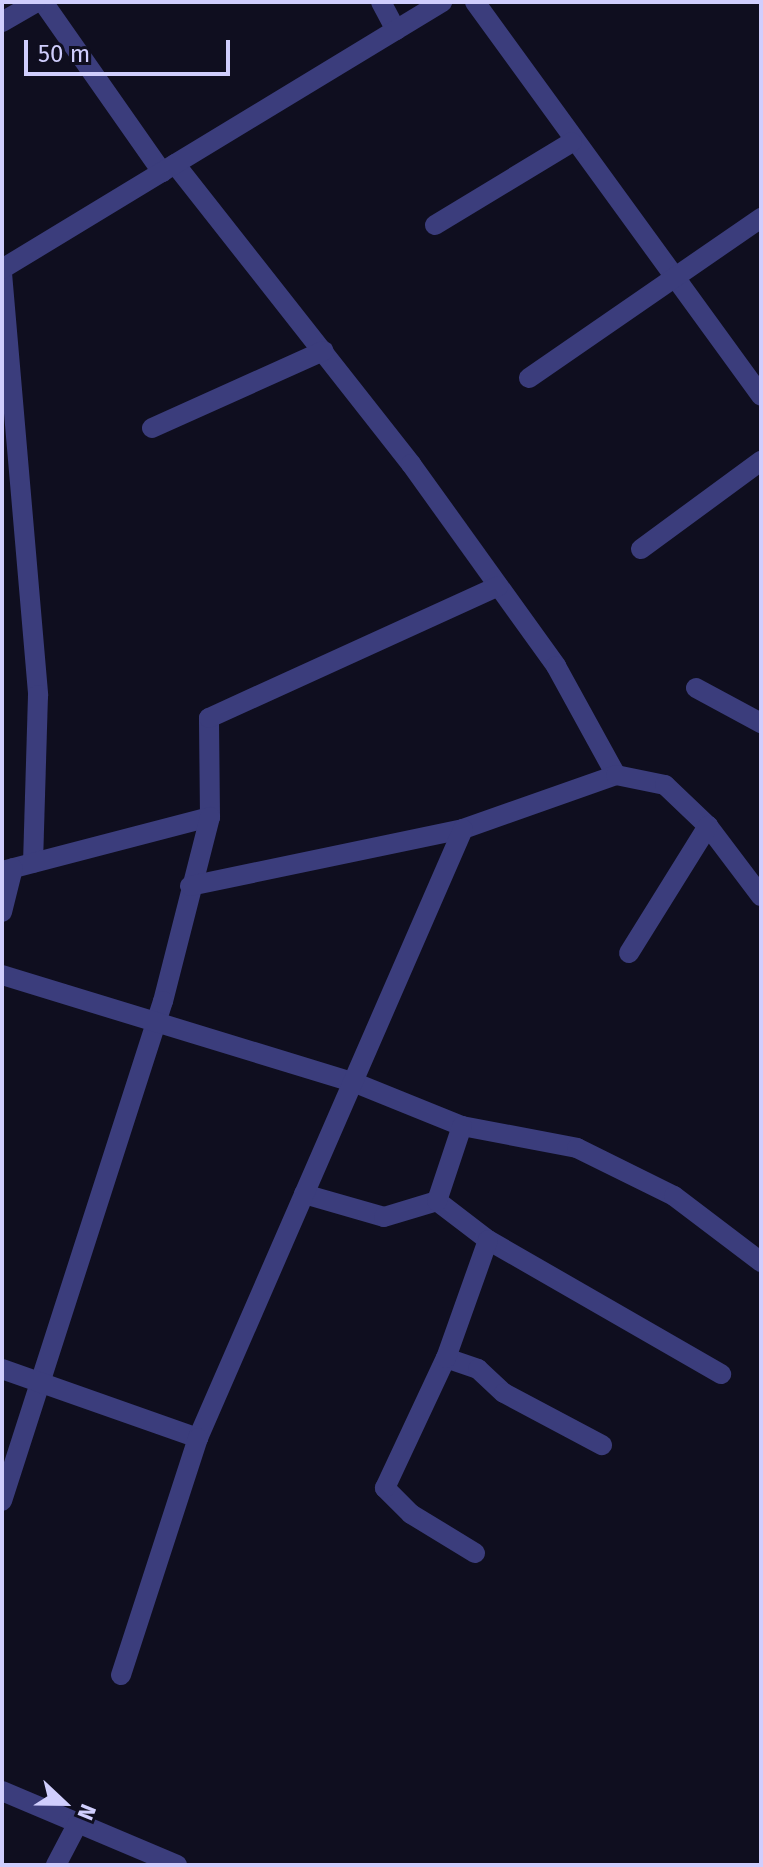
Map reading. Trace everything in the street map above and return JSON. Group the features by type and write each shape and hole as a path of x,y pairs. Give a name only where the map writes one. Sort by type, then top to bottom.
{"street":[{"path":"2,22 36,2"},
{"path":"43,2 169,168 323,351 498,586 556,666 616,775"},
{"path":"381,2 396,30"},
{"path":"2,912 16,867 38,695 2,271 442,2"},
{"path":"475,2 572,142 761,396"},
{"path":"435,225 572,142"},
{"path":"529,378 761,218"},
{"path":"152,428 323,351"},
{"path":"641,549 761,461"},
{"path":"2,1501 156,1022 210,817 209,718 498,586"},
{"path":"696,688 761,723"},
{"path":"190,886 463,829 616,775 665,785 708,826 761,896"},
{"path":"16,867 210,817"},
{"path":"629,953 708,826"},
{"path":"121,1675 198,1438 463,829"},
{"path":"2,975 353,1082 462,1126 577,1148 674,1196 761,1262"},
{"path":"437,1201 462,1126"},
{"path":"304,1194 384,1217 437,1201"},
{"path":"437,1201 488,1240 721,1374"},
{"path":"475,1553 411,1514 385,1488 446,1358 488,1240"},
{"path":"446,1358 478,1369 504,1393 602,1445"},
{"path":"2,1369 198,1438"},
{"path":"2,1791 177,1865"},
{"path":"56,1865 78,1823"}]}
